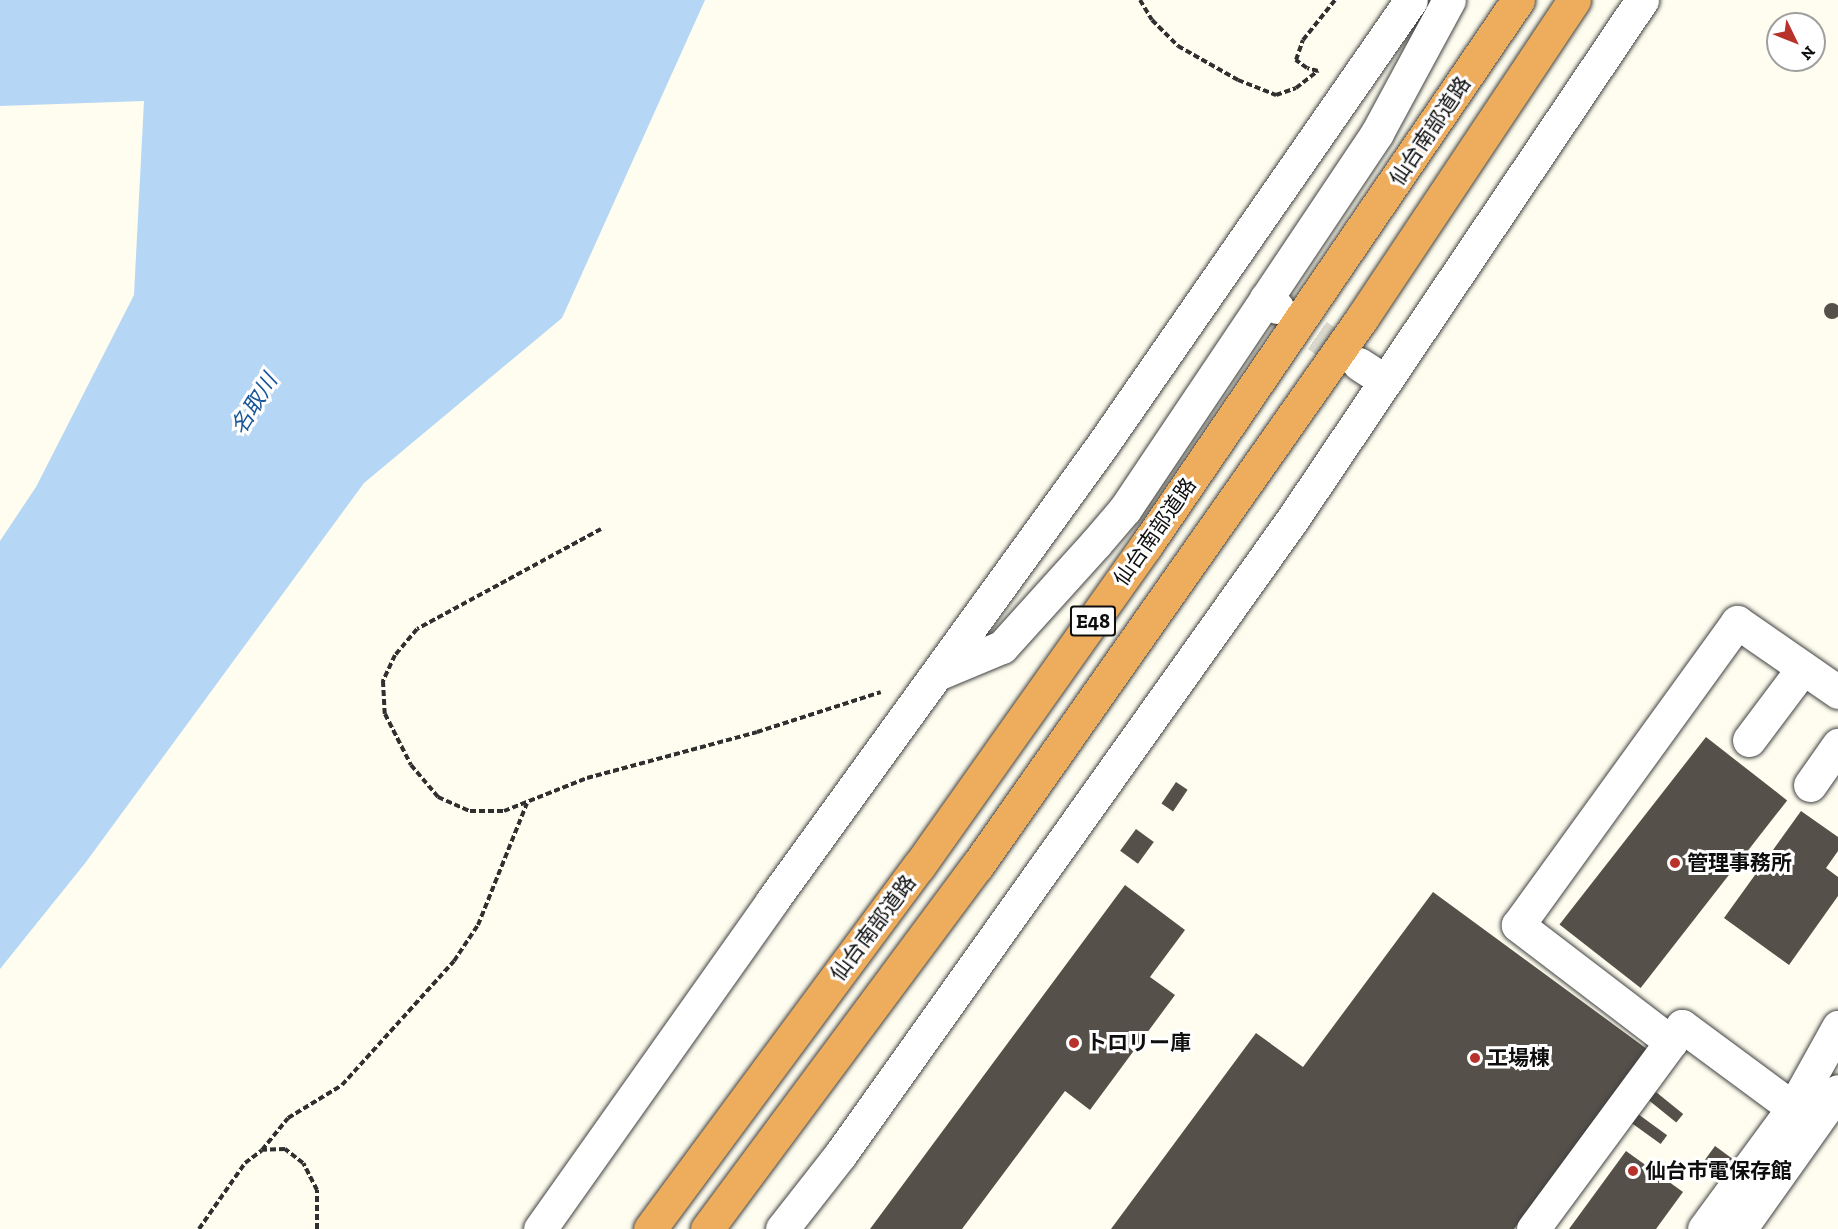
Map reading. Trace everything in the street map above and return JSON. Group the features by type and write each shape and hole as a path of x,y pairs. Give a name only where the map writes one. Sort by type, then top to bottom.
{"highway":[{"name":"仙台南部道路","path":"650,1229 919,866 1132,567 1518,0"},
{"name":"E48","path":"707,1229 1005,826 1362,318 1574,0"}],"street":[{"path":"540,1229 1103,444 1411,0"},
{"path":"936,674 1002,646 1125,509 1272,303 1377,133 1449,0"},
{"path":"782,1229 840,1155 1285,530 1372,373 1642,0"},
{"path":"1671,1042 1518,925 1737,622 1838,692"},
{"path":"1749,740 1803,668"},
{"path":"1810,784 1838,746"},
{"path":"1533,1229 1682,1026 1793,1108"},
{"path":"1704,1229 1793,1108 1834,1038 1838,1027"},
{"path":"1740,1229 1838,1091"}],"path":[{"path":"1140,0 1152,20 1178,46 1238,80 1276,95 1296,88 1327,64"},
{"path":"1318,71 1306,68 1296,60 1303,40 1335,0"},
{"path":"601,529 417,629 395,655 383,681 385,714 411,765 438,797 470,812 504,811 587,778 757,732 936,674"},
{"path":"199,1229 245,1163 262,1150 288,1118 342,1085 454,961 478,925 527,802"},
{"path":"262,1150 285,1149 303,1163 317,1190 317,1229"}],"water":[{"name":"名取川","path":"0,0 705,0 562,318 364,483 86,862 0,969 0,541 36,487 134,295 144,101 0,106"}],"building":[{"path":"1832,303 1838,305 1840,311 1838,317 1832,319 1826,317 1824,311 1826,305"},
{"name":"管理事務所","path":"1706,737 1787,800 1641,988 1559,925"},
{"path":"1176,782 1188,790 1173,811 1161,804"},
{"path":"1801,811 1838,837 1838,851 1826,868 1838,877 1838,896 1789,965 1724,918"},
{"path":"1136,829 1154,842 1138,864 1120,851"},
{"name":"トロリー庫","path":"1125,885 1185,930 1150,977 1175,995 1090,1110 1065,1091 962,1229 870,1229"},
{"name":"工場棟","path":"1433,892 1647,1049 1514,1229 1111,1229 1256,1033 1303,1067"},
{"path":"1656,1092 1683,1114 1676,1123 1649,1101"},
{"path":"1638,1114 1667,1135 1661,1144 1632,1123"},
{"path":"1715,1146 1733,1159 1718,1180 1700,1167"},
{"name":"仙台市電保存館","path":"1626,1151 1683,1192 1656,1229 1569,1229"}],"tunnel":[{"path":"1277,307 1359,364"}],"place":[{"name":"管理事務所","path":"1675,863"},
{"name":"トロリー庫","path":"1074,1043"},
{"name":"工場棟","path":"1475,1058"},
{"name":"仙台市電保存館","path":"1633,1171"}]}
